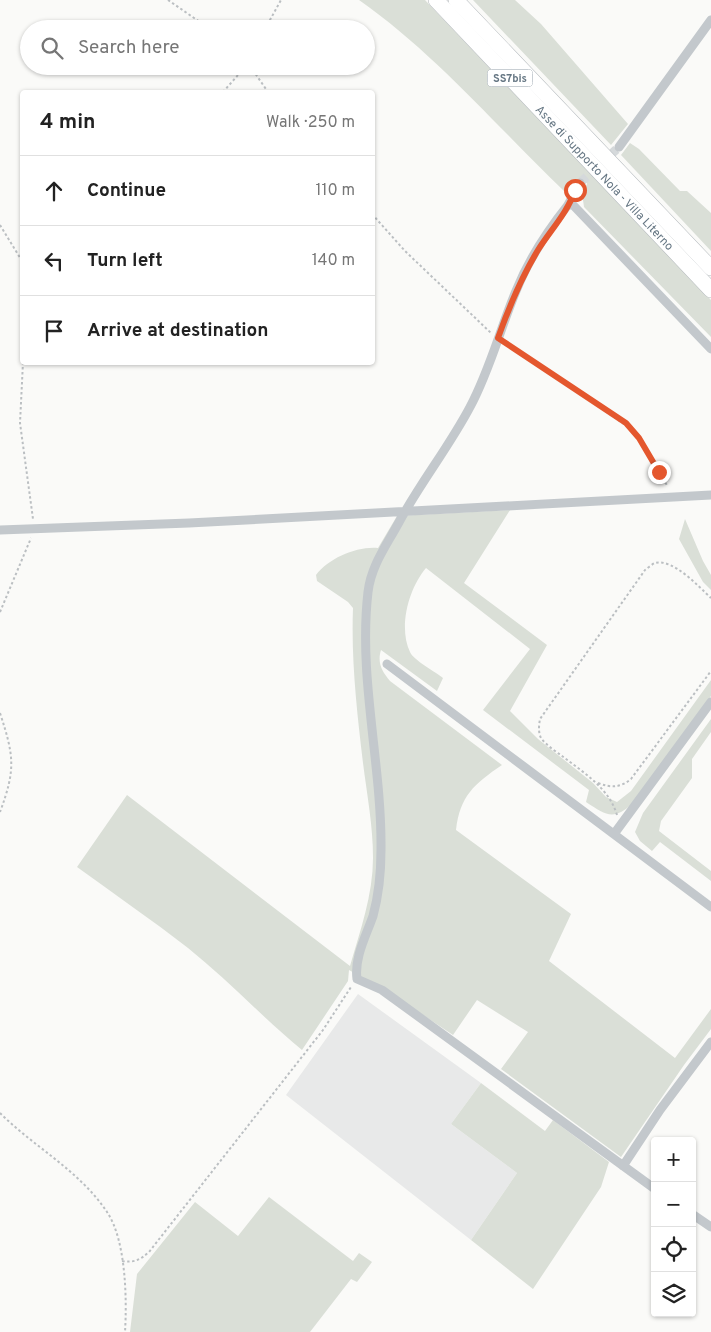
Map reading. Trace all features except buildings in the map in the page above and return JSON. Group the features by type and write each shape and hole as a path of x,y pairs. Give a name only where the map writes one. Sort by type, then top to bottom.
{"highway":[{"name":"Asse di Supporto Nola - Villa Literno","path":"436,0 711,290"},
{"name":"Asse di Supporto Nola - Villa Literno","path":"456,0 711,268"}],"street":[{"path":"620,147 711,20"},
{"path":"580,183 517,288 488,371 469,409 404,511 379,556 368,590 366,625 370,720 381,850 379,887 373,914 356,968 357,979 382,990 501,1074 651,1185"},
{"path":"568,205 573,205 711,349"},
{"path":"0,530 35,527 189,523 711,495"},
{"path":"387,664 616,830 711,907"},
{"path":"616,830 711,702"},
{"path":"623,1166 660,1110 711,1042"},
{"path":"696,1217 711,1228"}],"path":[{"path":"168,0 197,20"},
{"path":"270,20 281,0"},
{"path":"225,90 238,75"},
{"path":"256,75 267,90"},
{"path":"375,217 405,251 498,338 572,386 634,430 673,497"},
{"path":"0,225 20,258"},
{"path":"0,612 35,527 20,423 23,365"},
{"path":"616,830 611,799 596,782 552,749 541,737 538,728 540,719 645,570 656,563 667,564 688,577 711,598"},
{"path":"596,782 617,787 624,785 631,779 711,671"},
{"path":"0,712 13,757 9,786 0,812"},
{"path":"122,1261 133,1262 142,1259 149,1252 323,1030 357,979"},
{"path":"0,1112 21,1133 95,1196 108,1213 122,1261 125,1332"}],"shaded area":[{"path":"359,0 425,0 711,300 711,337 584,207 582,193 587,180 580,179 569,190 564,191 440,67 387,21"},
{"path":"473,0 515,0 541,24 628,124 611,145"},
{"path":"630,143 639,149 680,191 687,191 711,213 711,251 621,155"},
{"path":"510,510 464,583 547,645 510,711 538,739 593,783 606,797 617,802 631,791 711,680 711,696 632,804 620,813 609,814 586,802 589,790 483,710 530,649 426,568 410,597 405,620 405,631 412,655 443,678 437,691 381,650 380,655 381,667 390,681 502,765 484,778 470,792 461,808 456,830 571,914 549,961 675,1058 711,1009 711,1029 621,1157 501,1069 528,1032 477,1000 453,1035 393,995 349,970 348,981 302,1050 188,948 77,867 127,795 350,966 371,886 373,858 371,822 355,686 353,608 348,602 317,581 316,575 328,563 344,554 361,549 378,548 397,516"},
{"path":"685,519 711,575 711,590 703,582 679,539"},
{"path":"711,719 711,732 692,759 692,778 661,821 659,831 711,871 711,881 660,842 652,851 640,841 635,832 643,813"},
{"path":"358,994 481,1083 451,1124 517,1173 471,1240 286,1095"},
{"path":"481,1083 545,1131 553,1120 609,1162 601,1187 533,1289 471,1240 517,1173 451,1124"},
{"path":"269,1197 353,1261 359,1253 372,1262 357,1282 351,1279 310,1332 130,1332 137,1274 195,1202 238,1236"}],"tunnel":[{"path":"580,183 619,147"}],"route":[{"path":"575,190 571,202 538,251 517,288 498,338 626,423 634,430 659,472"}]}
